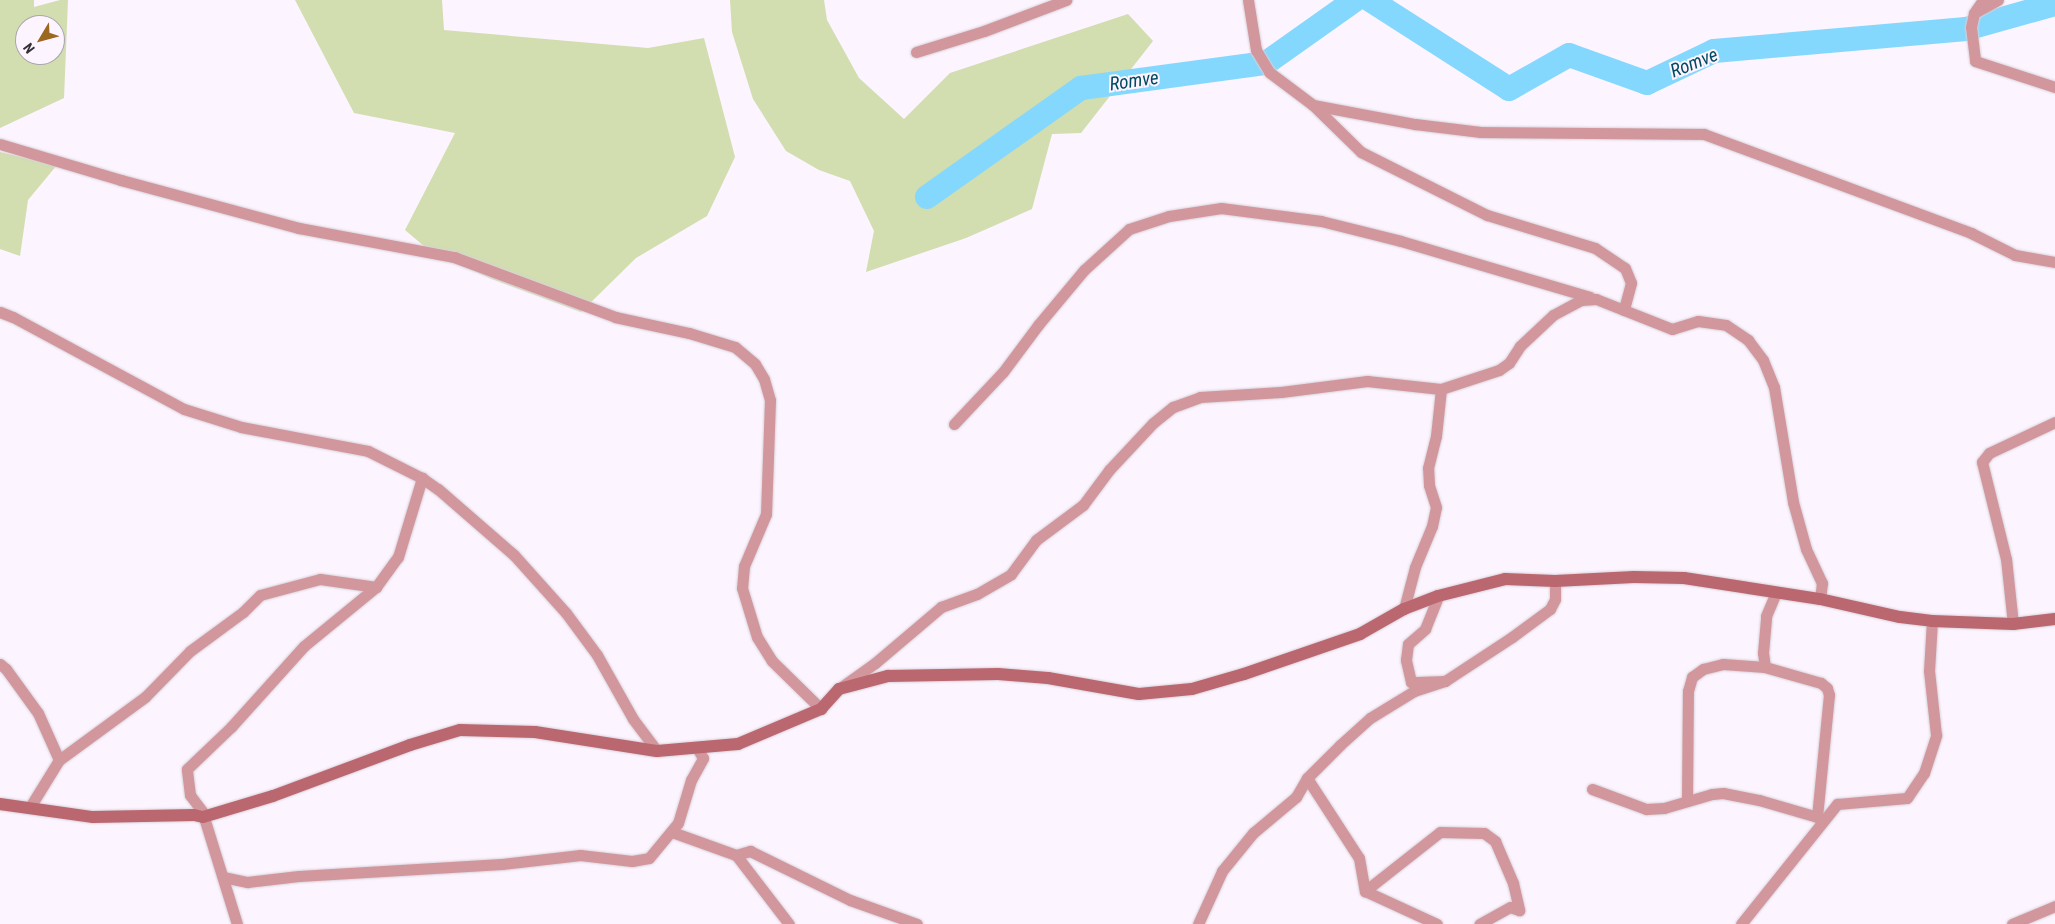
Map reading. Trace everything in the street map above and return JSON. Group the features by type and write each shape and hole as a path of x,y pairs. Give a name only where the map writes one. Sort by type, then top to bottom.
{"main road":[{"path":"0,804 93,817 203,817 273,796 410,745 460,730 535,732 657,751 738,744 821,709 839,689 888,676 958,674 1048,678 1139,694 1192,689 1244,674 1360,634 1404,608 1438,596 1505,579 1555,581 1634,576 1684,578 1820,599 1900,617 1932,621 2013,624 2055,620"}],"street":[{"path":"916,52 1066,0"},
{"path":"1248,0 1256,50 1269,72 1313,105 1360,152 1487,216 1595,248 1625,268 1631,283 1624,310"},
{"path":"1983,0 1974,13 1971,27 1975,61 2055,87"},
{"path":"1974,13 1998,0"},
{"path":"1313,105 1415,124 1481,132 1704,134 1971,233 2016,255 2055,262"},
{"path":"0,144 121,180 299,228 454,257 615,318 689,333 735,347 755,364 764,379 770,400 769,482 766,514 744,566 742,588 757,637 772,661 821,709"},
{"path":"954,424 1003,372 1038,325 1084,270 1130,229 1169,216 1222,208 1321,221 1402,240 1596,299 1672,329 1698,321 1726,325 1748,340 1763,360 1774,387 1793,502 1806,549 1822,583 1820,599"},
{"path":"839,689 875,663 941,607 977,594 1011,574 1036,540 1082,505 1109,470 1153,423 1173,407 1200,397 1281,392 1367,380 1441,389 1499,370 1509,363 1520,346 1553,314 1581,300 1596,299"},
{"path":"0,312 13,316 184,409 241,427 368,451 422,478 438,489 514,555 566,613 597,655 633,719 657,751"},
{"path":"1404,608 1415,567 1432,526 1436,507 1428,468 1436,436 1441,389"},
{"path":"2013,624 2006,559 1982,462 1989,453 2055,422"},
{"path":"237,924 202,811 190,795 187,769 231,727 304,646 376,587 398,557 422,478"},
{"path":"30,807 59,760 144,697 190,651 243,612 260,595 320,579 376,587"},
{"path":"1198,924 1222,871 1253,833 1296,797 1307,778 1370,718 1414,691 1445,681 1512,638 1550,609 1556,599 1555,581"},
{"path":"1765,667 1763,653 1766,616 1776,593"},
{"path":"1438,596 1425,629 1408,644 1406,660 1411,682 1445,681"},
{"path":"1592,789 1646,809 1664,808 1712,794 1723,793 1759,800 1817,817 1837,804 1908,798 1924,772 1936,735 1929,671 1932,621"},
{"path":"0,664 6,669 38,713 59,760"},
{"path":"1687,801 1688,691 1692,677 1703,669 1723,664 1765,667 1821,683 1827,688 1829,695 1824,760 1817,817"},
{"path":"223,877 247,882 299,876 502,864 580,855 632,861 649,858 678,823 691,780 702,758 697,748"},
{"path":"1307,778 1359,858 1365,890"},
{"path":"1741,924 1837,804"},
{"path":"672,832 736,855 789,924"},
{"path":"1365,890 1440,832 1484,833 1495,841 1513,883 1519,910 1510,907 1479,924"},
{"path":"736,855 750,850 850,900 917,924"},
{"path":"1365,890 1437,924"},
{"path":"2012,924 2055,906"}],"green space":[{"path":"0,0 34,0 34,7 60,0 68,0 64,98 0,128"},
{"path":"295,0 442,0 444,30 648,48 704,38 735,157 707,216 636,258 581,312 492,279 431,252 405,230 455,133 354,113"},
{"path":"730,0 824,0 827,20 859,78 904,119 950,73 1128,14 1153,41 1081,133 1052,134 1032,209 966,238 866,272 874,231 850,181 819,170 786,151 753,99 732,32"},
{"path":"0,152 57,165 28,200 20,256 0,249"}],"waterway":[{"name":"Romve","path":"927,197 1081,88 1266,63 1355,0"},
{"name":"Romve","path":"1370,0 1509,89 1569,55 1647,83 1714,51 1966,29 2055,4"}]}
